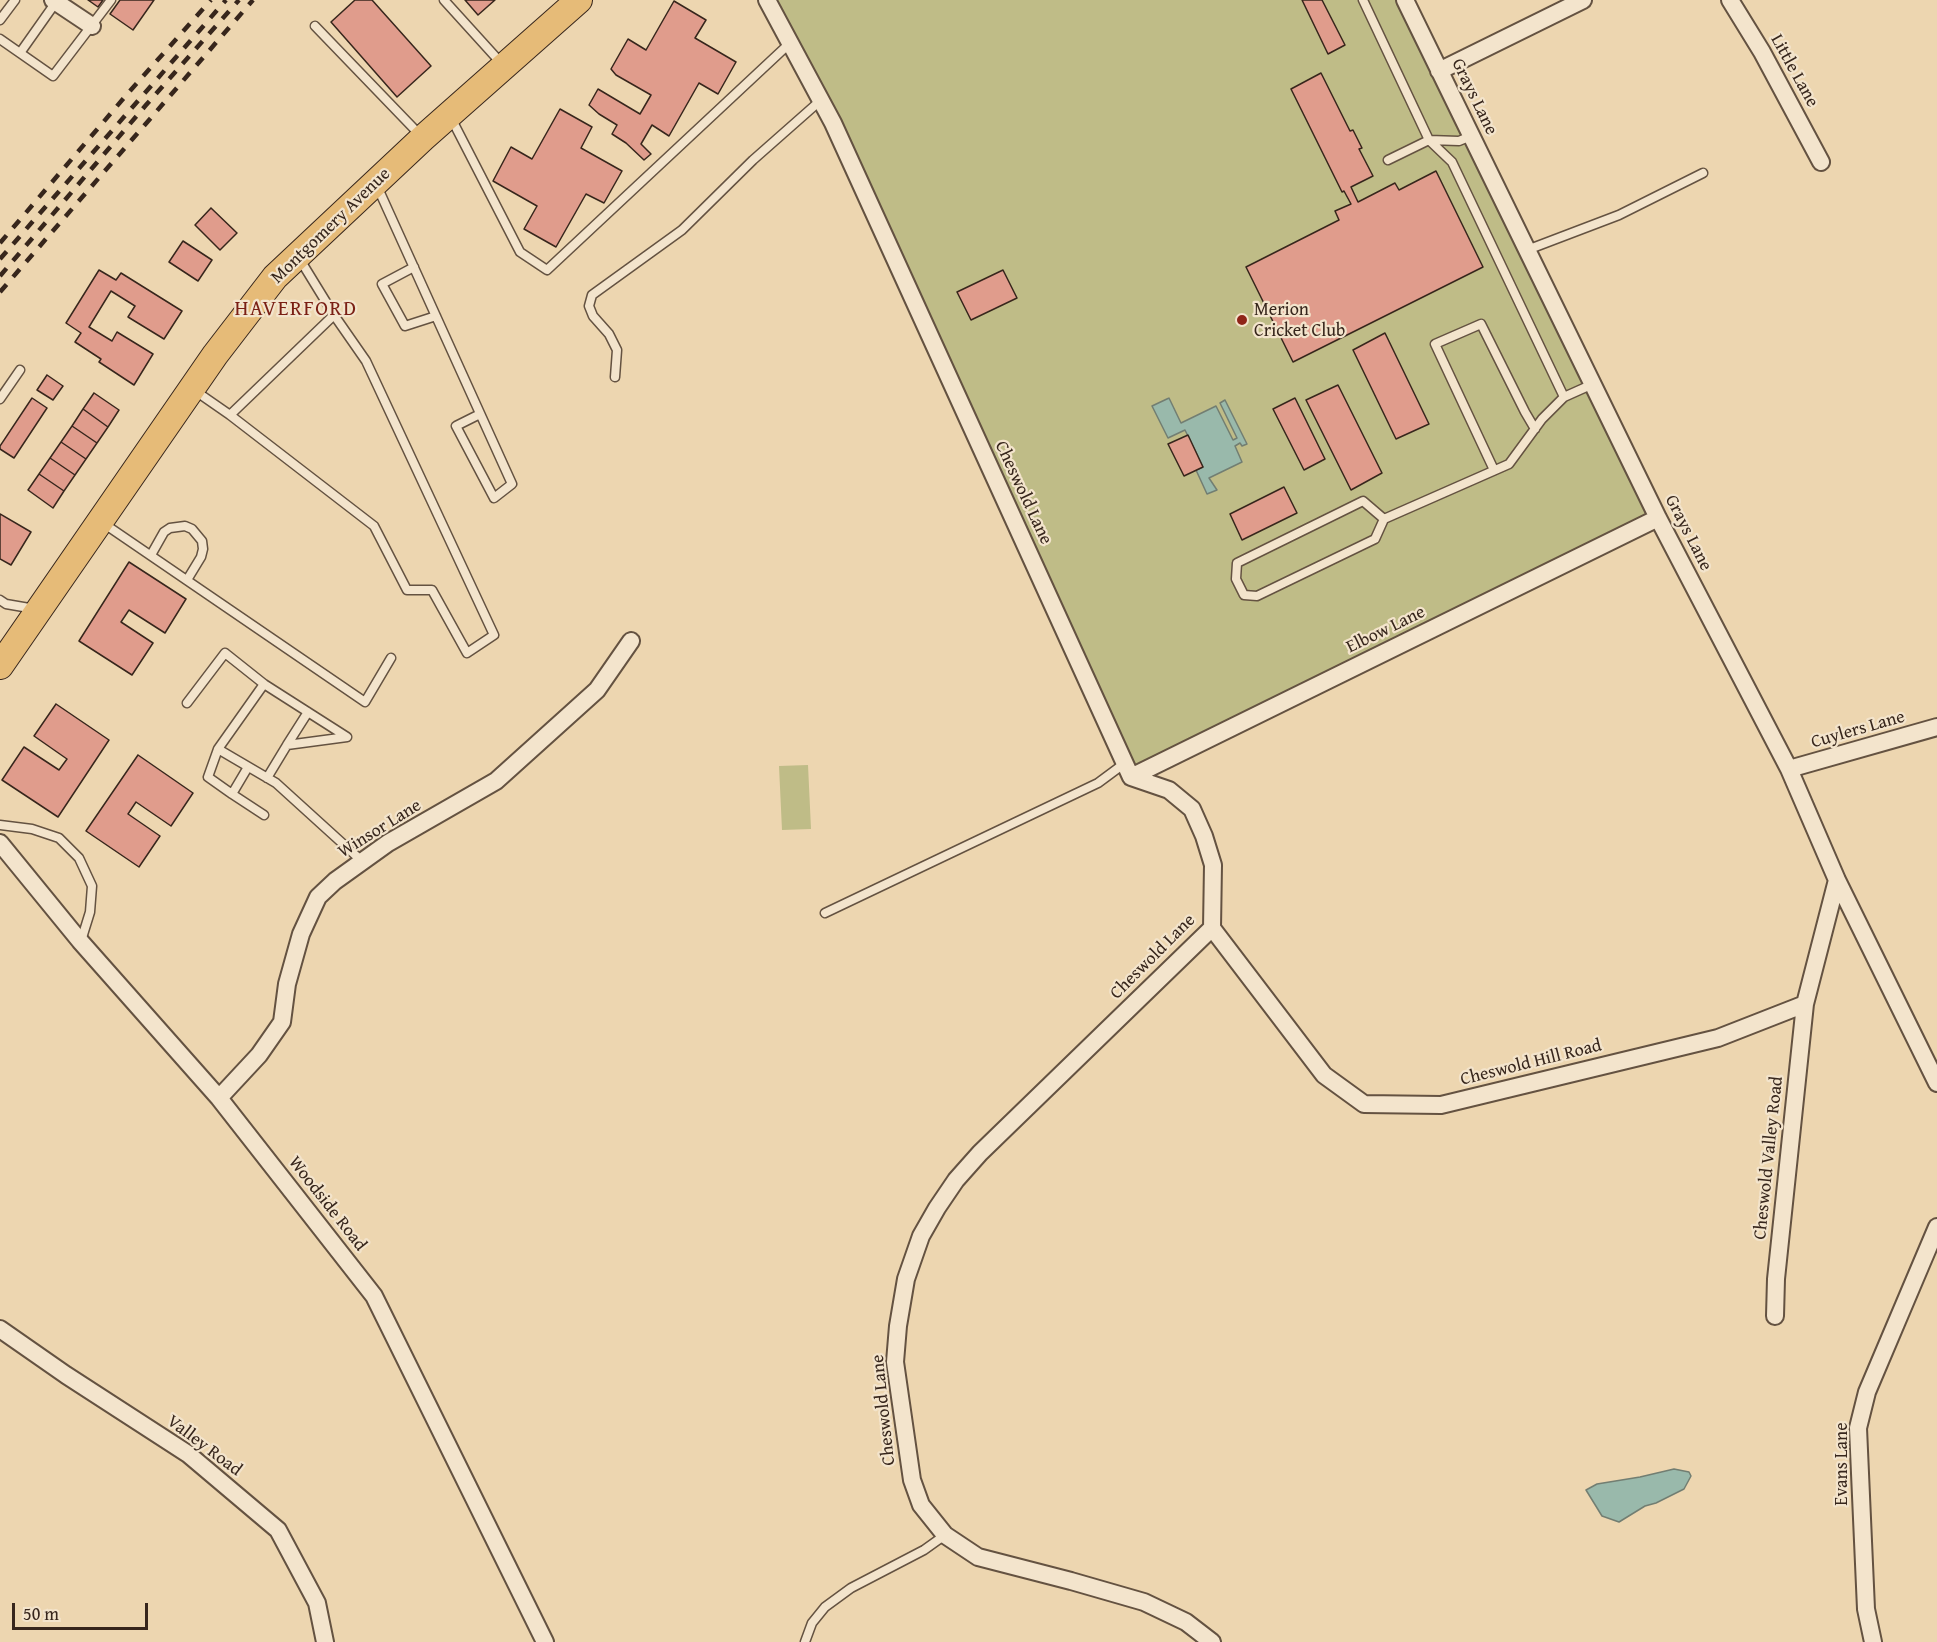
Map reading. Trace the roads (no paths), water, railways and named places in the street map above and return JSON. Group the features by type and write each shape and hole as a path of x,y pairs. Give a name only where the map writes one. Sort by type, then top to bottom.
{"main road":[{"name":"Montgomery Avenue","path":"0,666 192,388 275,277 423,138 579,0"}],"street":[{"name":"Cheswold Lane","path":"767,0 833,123 1128,770 1169,790 1192,809 1213,865 1212,928 980,1153 956,1180 921,1236 906,1279 895,1362 912,1480 921,1505 945,1535 978,1557 1144,1602 1186,1622 1212,1642"},
{"name":"Grays Lane","path":"1405,0 1658,518 1789,769 1837,880 1937,1083"},
{"path":"1439,70 1583,0"},
{"name":"Little Lane","path":"1730,0 1762,52 1821,162"},
{"path":"55,1 92,26"},
{"name":"Elbow Lane","path":"1128,770 1658,518"},
{"name":"Winsor Lane","path":"219,1098 259,1055 282,1022 287,984 301,934 318,897 335,881 388,843 496,781 597,690 631,641"},
{"name":"Cuylers Lane","path":"1789,769 1937,727"},
{"name":"Woodside Road","path":"0,843 81,941 219,1098 374,1296 545,1642"},
{"path":"1805,1004 1837,880"},
{"name":"Cheswold Hill Road","path":"1212,928 1324,1074 1364,1104 1441,1105 1718,1038 1805,1004"},
{"name":"Cheswold Valley Road","path":"1775,1316 1776,1279 1805,1004"},
{"name":"Evans Lane","path":"1873,1642 1866,1609 1858,1428 1867,1392 1937,1227"},
{"name":"Valley Road","path":"0,1329 188,1454 278,1530 317,1603 325,1642"}],"lane":[{"path":"0,20 15,0"},
{"path":"0,39 53,76 111,0"},
{"path":"444,0 505,67"},
{"path":"1363,0 1429,140 1452,162 1564,397"},
{"path":"20,53 55,1"},
{"path":"315,26 423,138"},
{"path":"450,116 520,252 547,270 790,43"},
{"path":"615,377 617,350 609,334 593,316 589,306 592,296 682,230 753,160 821,100"},
{"path":"1388,159 1429,140 1459,141 1471,136"},
{"path":"1527,250 1619,215 1703,173"},
{"path":"375,183 512,484 494,498 456,426 480,414"},
{"path":"192,388 374,526 407,590 432,590 467,652 494,635 366,361 297,255"},
{"path":"414,267 382,284 405,326 436,316"},
{"path":"230,415 334,315"},
{"path":"1494,470 1435,344 1480,324 1535,429"},
{"path":"0,399 20,370"},
{"path":"1384,519 1363,501 1237,563 1236,579 1244,594 1257,596 1375,539 1384,519 1509,464 1542,419 1564,397 1593,384"},
{"path":"101,521 365,702 391,658"},
{"path":"151,555 160,538 170,528 185,526 192,529 202,541 203,549 201,557 187,580"},
{"path":"0,600 6,604 39,611"},
{"path":"187,703 225,653 264,684 347,736 287,745"},
{"path":"264,684 218,749 208,777 264,816"},
{"path":"267,778 308,711"},
{"path":"218,749 276,783 363,861"},
{"path":"232,794 248,766"},
{"path":"825,913 1128,770"},
{"path":"0,825 32,829 59,838 79,858 92,886 90,912 81,941"},
{"path":"805,1642 812,1623 825,1607 851,1588 924,1550 945,1535"}],"railway":[{"path":"0,243 211,0"},
{"path":"0,259 226,0"},
{"path":"0,276 239,0"},
{"path":"0,292 253,0"}],"place":[{"name":"Merion Cricket Club","path":"1242,320"}],"district":[{"name":"HAVERFORD","path":"296,310"}]}
